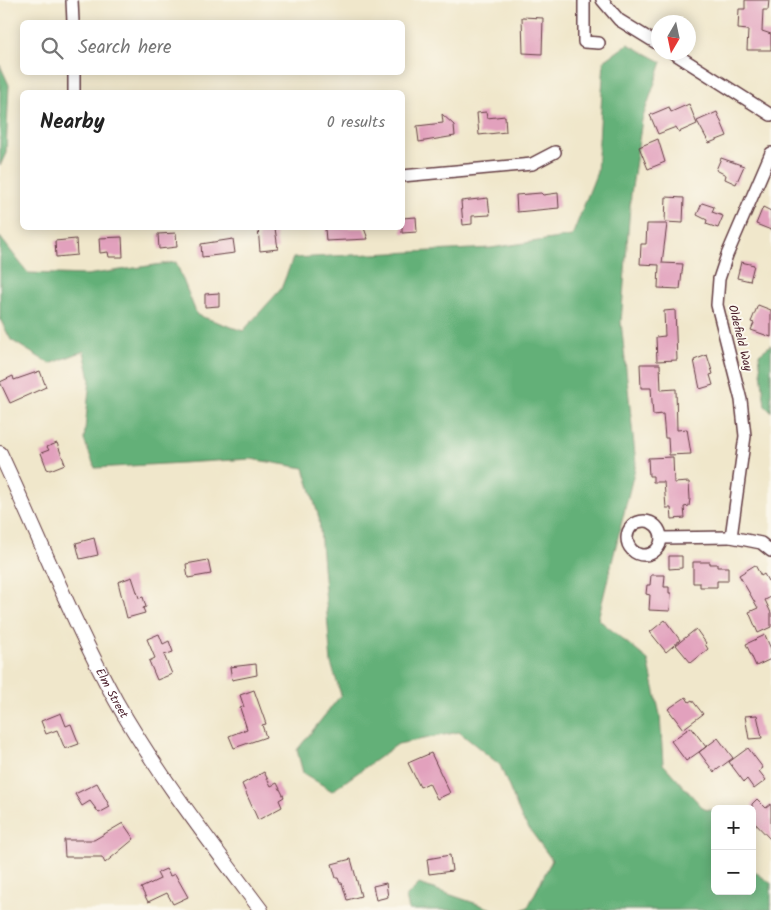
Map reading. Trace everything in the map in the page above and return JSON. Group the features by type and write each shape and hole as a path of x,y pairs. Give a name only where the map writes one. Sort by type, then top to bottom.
{"street":[{"path":"72,0 73,20"},
{"path":"584,0 584,42 598,43"},
{"path":"602,0 619,20 651,40"},
{"path":"685,60 771,115"},
{"path":"74,75 74,90"},
{"path":"405,176 532,164 555,152"},
{"name":"Oldefield Way","path":"731,537 745,436 741,400 717,305 720,279 727,255 771,153"},
{"name":"Elm Street","path":"0,453 96,662 117,701 151,759 261,910"},
{"path":"661,538 731,537 761,543 771,550"}],"green space":[{"path":"628,44 651,56 651,60 662,62 642,120 631,194 621,322 636,464 598,619 648,660 660,715 663,764 704,809 711,810 711,895 756,895 756,873 771,883 771,910 522,910 528,907 552,860 522,819 500,765 459,732 398,744 332,791 303,773 297,750 341,695 331,663 319,518 304,468 251,459 95,468 84,440 90,379 84,351 50,364 11,340 0,319 0,237 28,273 86,275 176,262 197,315 243,331 281,289 293,258 491,248 572,236 597,172 604,61"},
{"path":"0,65 9,85 6,153 0,166"},
{"path":"771,345 771,412 765,406 759,354"},
{"path":"419,884 495,910 409,910 406,897"}],"building":[{"path":"745,0 769,0 768,10 763,10 762,31 771,34 771,50 747,50 748,30 738,29 739,9 745,9"},
{"path":"522,17 543,18 542,54 523,53"},
{"path":"689,104 697,124 679,132 676,127 658,134 650,115 669,107 671,112"},
{"path":"486,112 487,118 505,116 506,132 479,135 477,113"},
{"path":"717,112 727,136 709,143 697,121"},
{"path":"442,114 454,125 455,136 419,142 417,126 443,123"},
{"path":"658,139 665,162 648,169 639,147"},
{"path":"721,158 744,166 736,184 725,179 726,175 716,170"},
{"path":"541,193 543,195 558,193 559,208 517,212 516,195"},
{"path":"666,197 684,198 683,223 665,222"},
{"path":"488,198 490,215 472,216 472,224 463,225 461,201"},
{"path":"702,203 714,207 712,212 723,216 718,228 706,224 707,220 697,215"},
{"path":"763,207 771,211 771,230 756,224"},
{"path":"416,217 417,232 402,233 402,230 405,230 405,218"},
{"path":"647,224 667,224 662,263 683,264 680,289 658,288 659,265 640,264 641,244 646,244"},
{"path":"258,230 275,230 278,249 260,251"},
{"path":"325,230 365,230 368,239 326,241"},
{"path":"176,233 177,247 159,249 158,234"},
{"path":"122,237 123,257 109,257 108,252 100,253 99,238"},
{"path":"76,239 77,255 56,257 55,241"},
{"path":"233,239 235,253 202,257 201,244"},
{"path":"741,262 754,265 750,281 737,278"},
{"path":"219,293 219,306 205,307 205,294"},
{"path":"758,305 771,310 771,337 751,330 754,323 751,322"},
{"path":"675,310 677,360 657,361 656,337 665,336 664,311"},
{"path":"707,355 713,374 710,375 713,385 700,389 694,360"},
{"path":"640,364 660,364 661,390 676,389 677,430 687,429 691,454 669,455 663,414 653,415 651,388 641,388"},
{"path":"40,371 46,387 10,403 0,382 13,376 14,380"},
{"path":"57,443 65,464 50,470 47,469 41,453 49,450 47,447"},
{"path":"673,457 674,483 689,482 690,499 689,506 684,507 685,518 672,519 671,508 666,508 664,482 653,482 653,476 649,476 648,458"},
{"path":"94,538 98,555 80,559 76,543"},
{"path":"669,556 682,556 682,568 669,569"},
{"path":"208,560 211,574 188,578 186,564"},
{"path":"693,562 710,562 710,564 717,564 717,567 728,567 728,581 717,581 717,587 700,587 700,583 693,583"},
{"path":"755,565 761,576 764,574 768,581 771,579 771,597 765,600 771,613 771,627 758,633 749,612 758,608 739,575"},
{"path":"651,575 665,575 664,587 669,587 669,593 671,593 670,611 649,610 650,595 646,594 647,585 650,585"},
{"path":"132,577 139,598 143,597 146,607 143,608 145,613 127,618 118,582"},
{"path":"665,620 680,640 666,652 650,632"},
{"path":"696,629 708,649 691,663 676,645"},
{"path":"159,634 163,644 169,641 173,652 164,655 172,674 157,680 149,661 155,658 147,639"},
{"path":"765,635 771,649 771,659 756,666 746,644"},
{"path":"256,664 257,675 232,680 230,667"},
{"path":"254,690 266,724 262,725 266,737 234,748 229,736 247,729 240,708 244,707 240,695"},
{"path":"686,697 689,702 692,700 703,714 683,729 668,709"},
{"path":"61,713 66,726 71,724 79,744 65,749 57,730 46,734 41,721"},
{"path":"757,715 762,738 749,739 745,716"},
{"path":"691,727 706,747 686,761 671,741"},
{"path":"718,738 733,758 714,772 699,752"},
{"path":"748,748 763,768 759,771 766,780 754,789 747,779 744,782 729,762"},
{"path":"431,753 450,793 437,799 429,783 420,787 408,763"},
{"path":"264,772 271,786 277,783 284,797 279,800 282,807 258,820 242,784"},
{"path":"97,783 110,807 99,813 90,801 82,806 75,794"},
{"path":"757,799 766,808 771,804 771,840 756,824 756,805 752,804"},
{"path":"123,823 134,839 105,863 102,857 65,857 64,840 94,840"},
{"path":"450,855 452,871 429,874 427,859"},
{"path":"351,859 361,896 347,900 342,883 336,878 332,864"},
{"path":"166,869 170,876 175,874 188,897 173,904 167,893 148,902 141,888 160,879 157,873"},
{"path":"386,883 388,897 376,900 373,886"}]}
